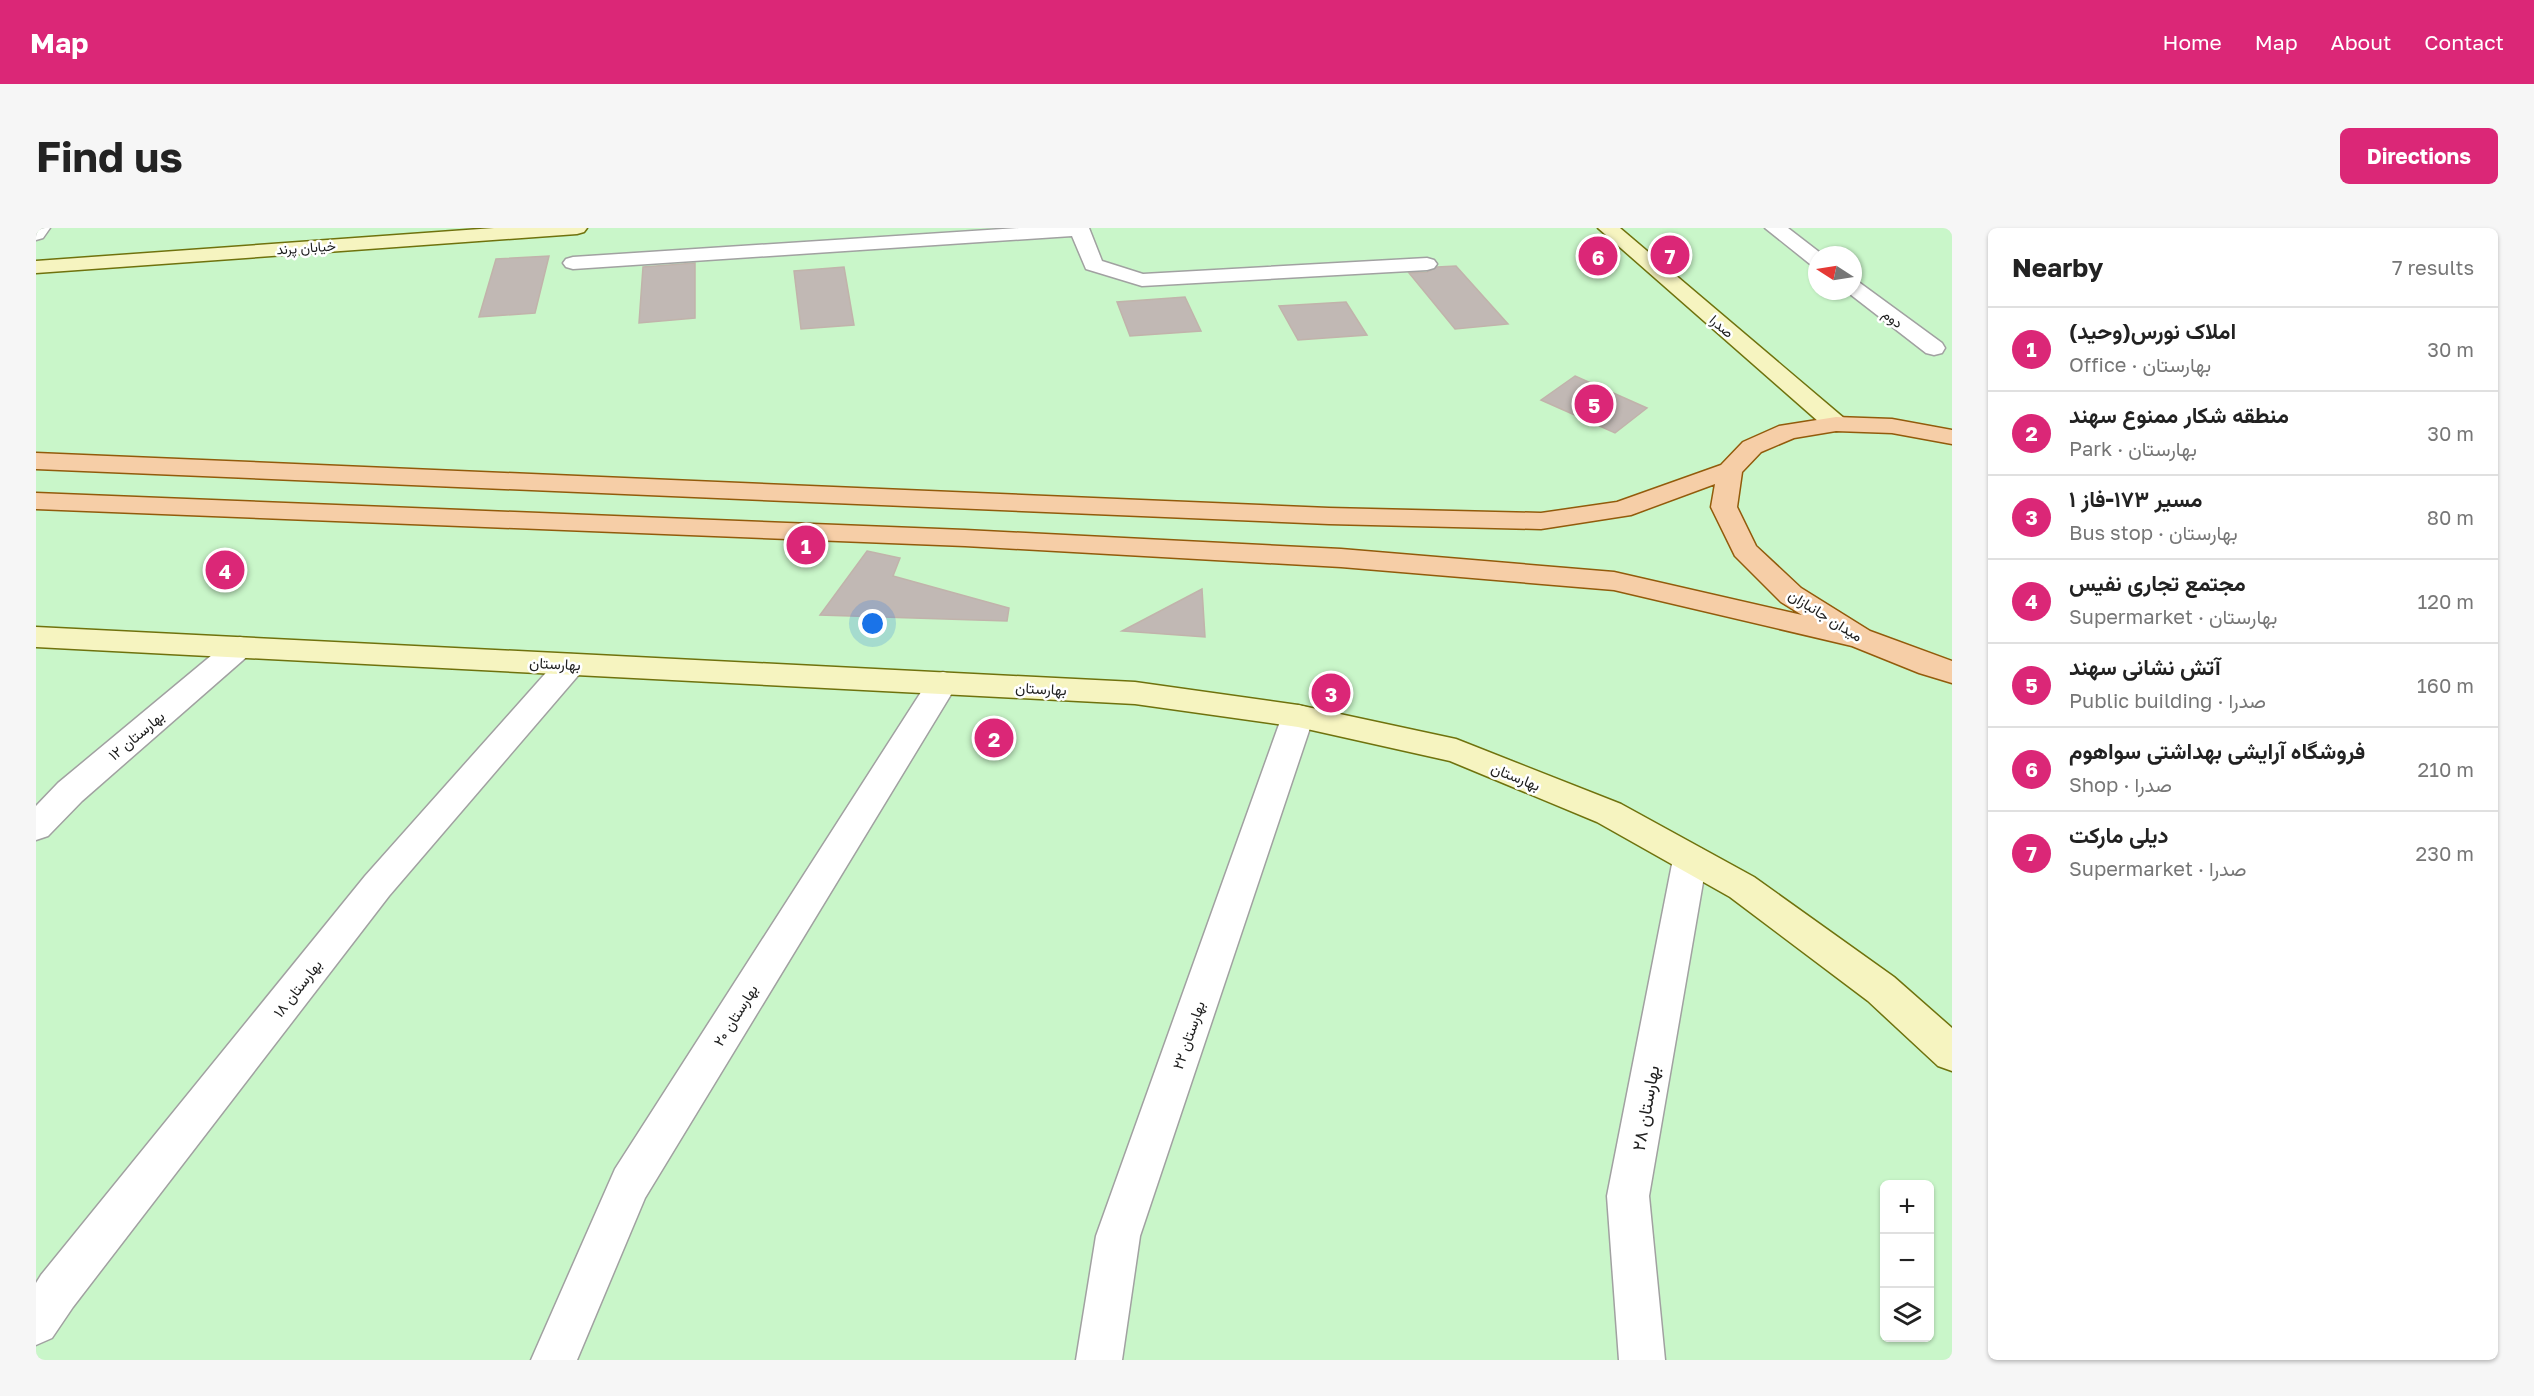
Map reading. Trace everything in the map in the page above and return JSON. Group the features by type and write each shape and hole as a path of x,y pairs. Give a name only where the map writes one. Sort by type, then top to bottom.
{"main road":[{"path":"36,461 1329,516 1541,521 1622,509 1730,470 1752,447 1788,431 1836,424 1892,426 1952,437"},
{"name":"میدان جانبازان","path":"1730,470 1724,507 1745,550 1791,596 1860,638 1930,666 1952,672"},
{"path":"36,501 942,537 1341,558 1614,581 1860,638"}],"street":[{"path":"36,234 40,228"},
{"name":"خیابان پرند","path":"36,267 577,228"},
{"name":"صدرا","path":"1608,228 1836,424"},
{"path":"1774,228 1808,253"},
{"path":"573,263 1080,229 1093,265 1142,280 1427,264"},
{"name":"دوم","path":"1862,294 1934,348"},
{"name":"بهارستان","path":"36,637 1136,693 1298,716 1456,751 1609,813 1742,888 1881,989 1952,1053"},
{"name":"بهارستان ۱۲","path":"36,827 70,792 240,647"},
{"name":"بهارستان ۱۸","path":"43,1300 377,886 571,664"},
{"name":"بهارستان ۲۰","path":"554,1360 630,1184 943,683"},
{"name":"بهارستان ۲۲","path":"1099,1360 1118,1236 1298,716"},
{"name":"بهارستان ۲۸","path":"1642,1360 1628,1196 1690,859"}],"green space":[{"path":"36,228 1952,228 1952,1360 36,1360"}],"building":[{"path":"549,256 535,313 479,317 496,259"},
{"path":"695,263 695,318 639,323 643,267"},
{"path":"1456,266 1508,324 1455,329 1409,273 1427,272 1437,267"},
{"path":"844,267 854,325 801,329 794,271"},
{"path":"1185,297 1201,331 1130,336 1117,302"},
{"path":"1346,302 1367,335 1298,340 1279,306"},
{"path":"1575,376 1647,408 1615,433 1541,400"},
{"path":"867,551 900,558 893,576 1009,608 1007,621 820,615"},
{"path":"1202,589 1205,637 1122,631"}],"place":[{"name":"دیلی مارکت","path":"1670,255"},
{"name":"فروشگاه آرایشی بهداشتی سواهوم","path":"1598,256"},
{"name":"آتش نشانی سهند","path":"1594,404"},
{"name":"املاک نورس(وحید)","path":"806,545"},
{"name":"مجتمع تجاری نفیس","path":"225,570"},
{"name":"مسیر ۱۷۳-فاز ۱","path":"1331,693"},
{"name":"منطقه شکار ممنوع سهند","path":"994,738"}]}
